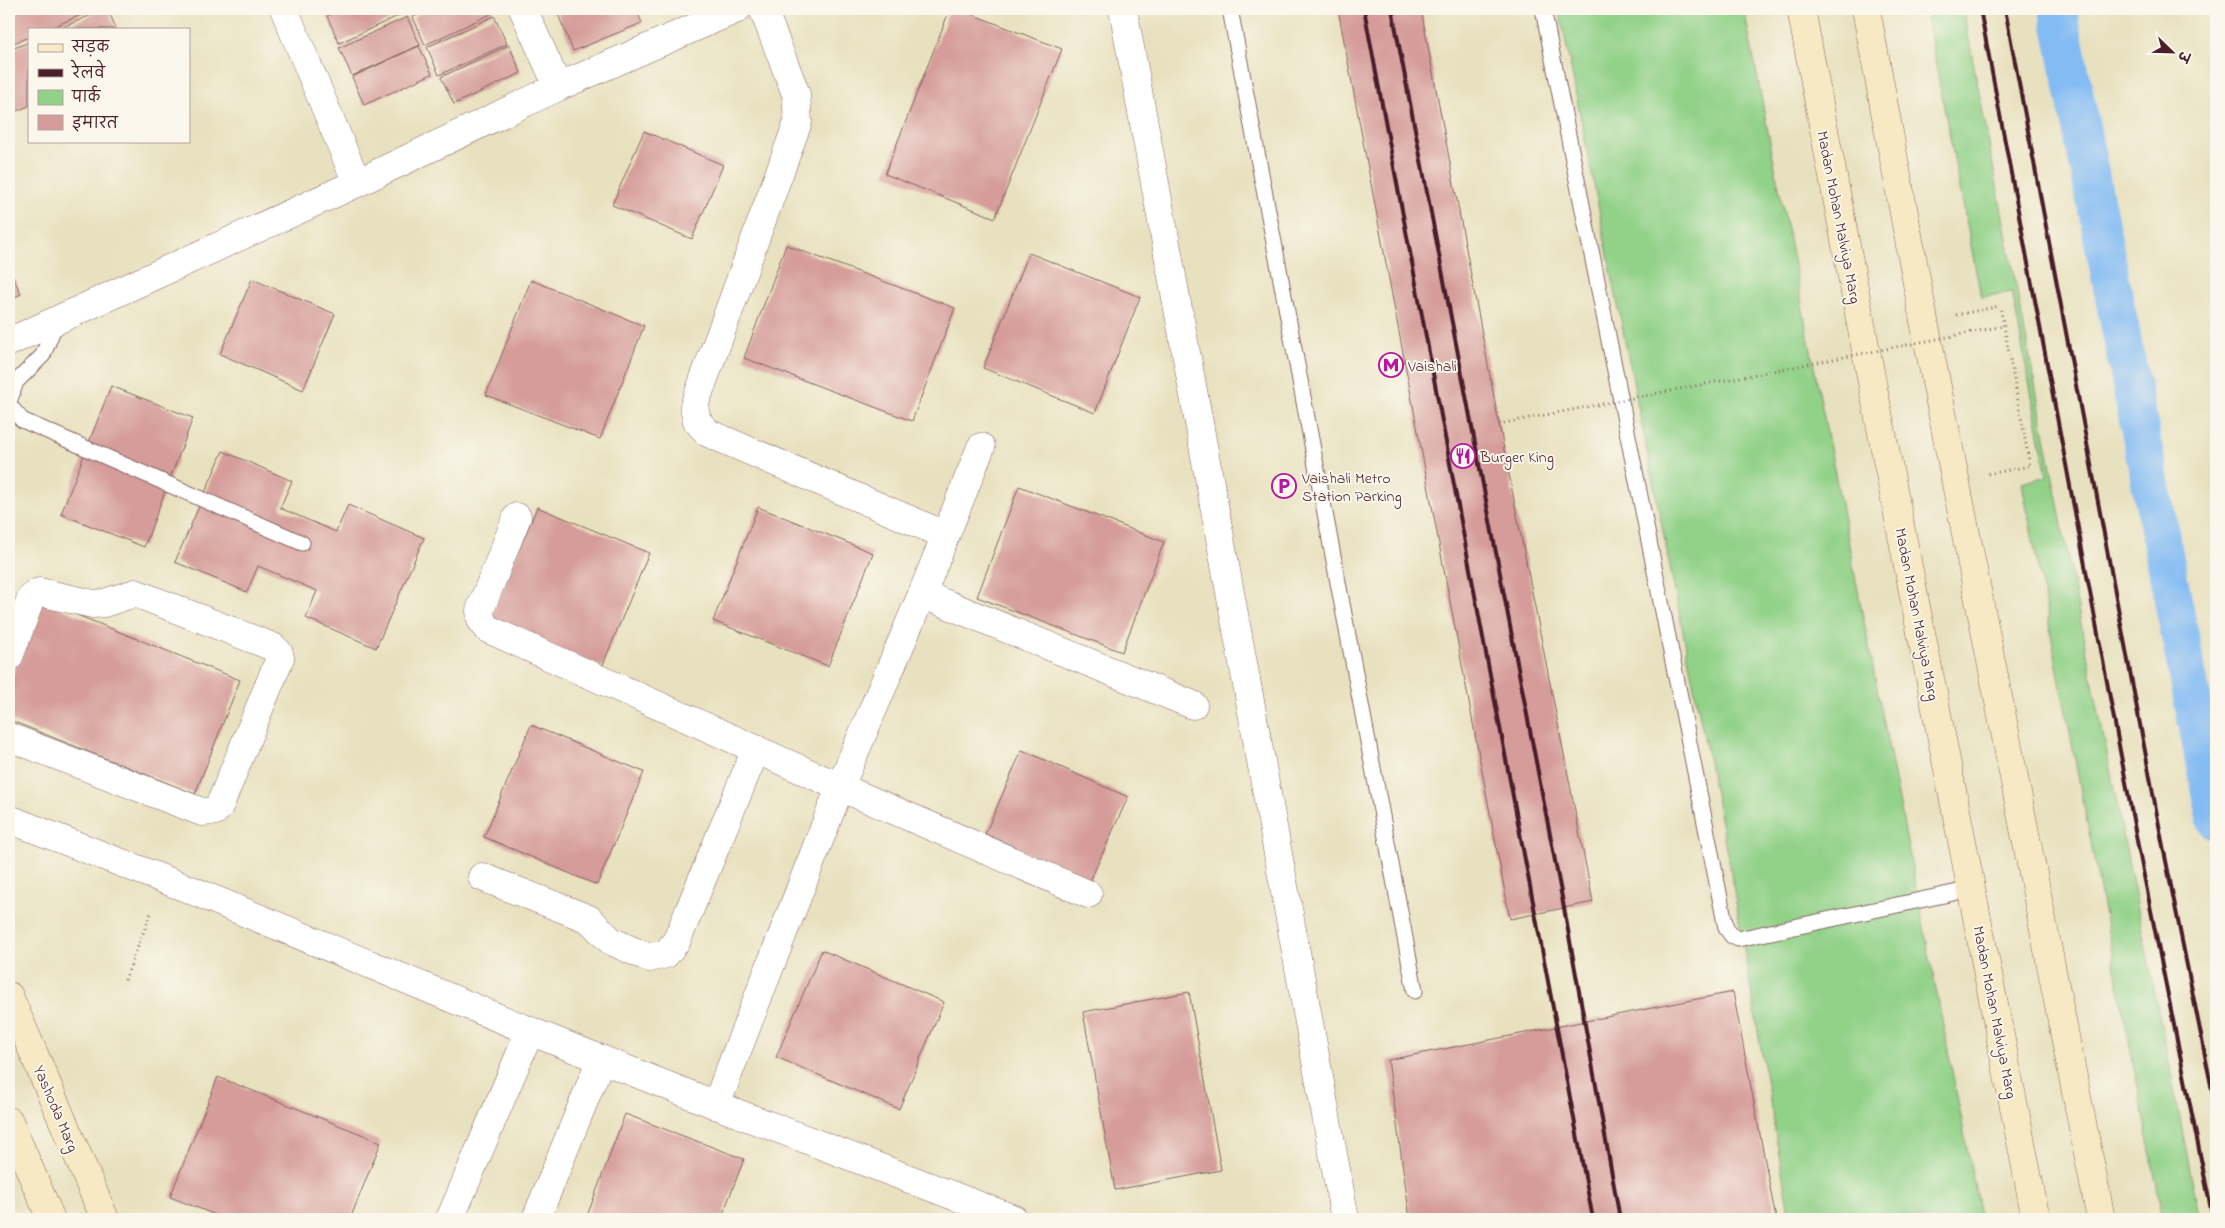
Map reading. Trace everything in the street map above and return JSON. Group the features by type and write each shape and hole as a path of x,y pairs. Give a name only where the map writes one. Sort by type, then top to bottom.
{"main road":[{"name":"Madan Mohan Malviya Marg","path":"1801,9 1861,332 2036,1219"},
{"path":"1866,9 1924,321 2101,1219"},
{"name":"Yashoda Marg","path":"9,996 105,1219"},
{"path":"9,1121 51,1219"}],"street":[{"path":"284,9 357,183"},
{"path":"523,9 558,87"},
{"path":"9,342 357,183 558,87 737,9"},
{"path":"763,9 796,94 798,122 694,406 697,421 708,432 945,535"},
{"path":"1123,9 1345,1219"},
{"path":"716,1105 840,786 922,594 981,447"},
{"path":"517,517 480,610 481,620 488,629 1088,894"},
{"path":"9,657 31,598 39,592 93,604 104,603 135,593 273,647 279,653 280,658 215,812 202,812 9,737"},
{"path":"922,594 1193,705"},
{"path":"482,877 589,919 610,941 649,958 666,954 678,940 756,749"},
{"path":"9,819 164,880 530,1031 716,1105 1014,1219"},
{"path":"450,1219 530,1031"},
{"path":"536,1219 601,1059"}],"lane":[{"path":"1230,9 1415,991"},
{"path":"1543,9 1726,928 1732,936 1738,939 1972,889"},
{"path":"57,320 43,355 16,382 9,404 22,420 302,543"}],"path":[{"path":"1924,321 2000,306 2030,466 1956,481"},
{"path":"1499,424 2004,326"},
{"path":"125,980 164,880"}],"green space":[{"path":"1559,9 1744,9 1981,1219 1790,1219 1731,873"},
{"path":"1925,9 1963,9 2080,619 2200,1219 2163,1219 2022,483 2047,476 2012,292 1981,297"}],"building":[{"path":"9,9 95,9 50,28 28,28 28,37 9,45"},
{"path":"108,9 116,28 61,28"},
{"path":"342,9 405,9 407,12 339,43 327,16"},
{"path":"409,9 425,9 412,15"},
{"path":"430,9 491,9 493,13 425,45 413,17"},
{"path":"570,9 636,9 642,23 573,51 558,14"},
{"path":"641,9 656,9 643,14"},
{"path":"950,9 958,9 1062,49 995,218 885,174"},
{"name":"Vaishali","path":"1338,9 1421,9 1499,424 1593,902 1510,919"},
{"path":"494,16 507,44 439,75 427,47"},
{"path":"407,17 420,45 352,76 339,48"},
{"path":"28,42 28,106 9,114 9,50"},
{"path":"509,45 521,73 454,104 441,77"},
{"path":"419,46 432,74 364,105 352,77"},
{"path":"644,131 723,165 692,239 612,205"},
{"path":"786,245 955,308 912,421 744,358"},
{"path":"1029,253 1140,297 1095,413 983,368"},
{"path":"9,268 21,294 9,300"},
{"path":"252,279 335,314 303,390 220,354"},
{"path":"531,280 644,326 600,439 486,395"},
{"path":"111,386 193,418 144,547 61,514"},
{"path":"223,451 292,481 280,508 336,532 348,505 424,538 376,648 306,618 317,591 258,566 247,592 175,562"},
{"path":"1019,486 1164,542 1122,652 977,597"},
{"path":"537,507 649,553 602,667 490,620"},
{"path":"758,507 873,553 828,666 713,621"},
{"path":"42,601 240,680 195,794 9,720 9,684"},
{"path":"531,725 644,772 597,885 484,837"},
{"path":"1022,750 1128,797 1090,881 985,834"},
{"path":"822,950 944,1002 899,1109 776,1057"},
{"path":"1189,992 1221,1170 1115,1190 1083,1012"},
{"path":"1733,992 1776,1219 1410,1219 1388,1060"},
{"path":"218,1077 381,1142 350,1219 226,1219 170,1197"},
{"path":"625,1114 744,1159 721,1219 586,1219"}],"waterway":[{"path":"2058,9 2216,821"}],"railway":[{"path":"1364,9 1593,1219"},
{"path":"1392,9 1564,908 1620,1219"},
{"path":"1980,9 2138,846 2213,1219"},
{"path":"2005,9 2162,841 2216,1110"}],"place":[{"name":"Vaishali","path":"1391,365"},
{"name":"Burger King","path":"1463,456"},
{"name":"Vaishali Metro Station Parking","path":"1284,486"}]}
